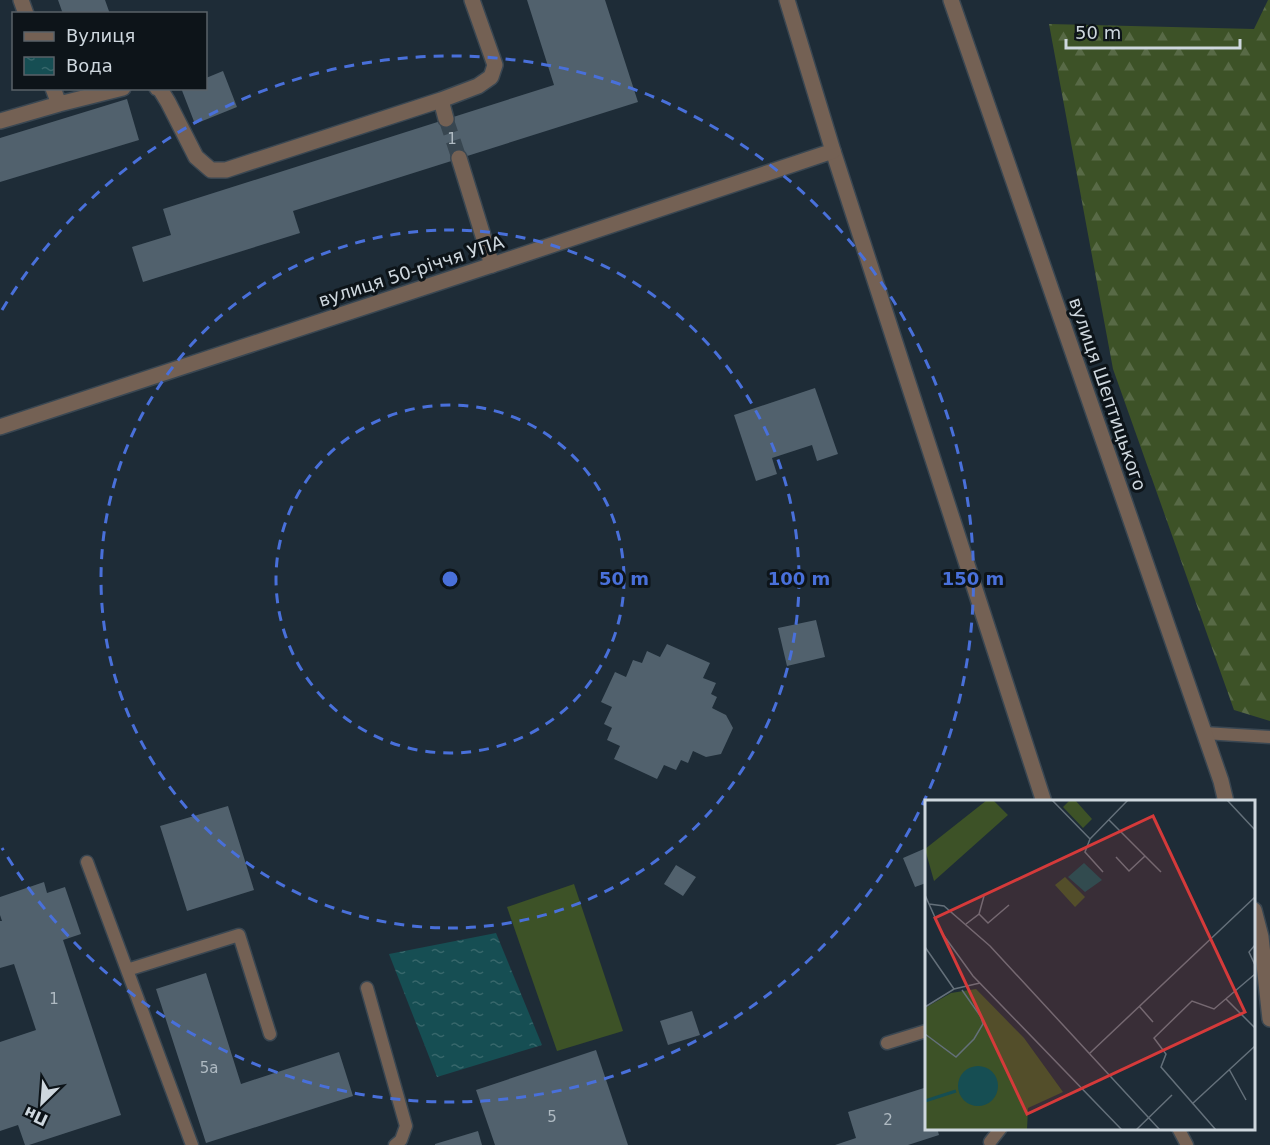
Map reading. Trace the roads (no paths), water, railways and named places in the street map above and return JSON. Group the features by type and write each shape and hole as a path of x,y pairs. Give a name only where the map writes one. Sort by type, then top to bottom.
{"street":[{"path":"161,90 195,157 211,170 226,170 478,86 491,77 495,64 472,0"},
{"path":"787,0 833,151 1044,800"},
{"name":"вулиця Шептицького","path":"951,0 1226,800"},
{"path":"54,90 59,104"},
{"path":"0,121 115,90"},
{"path":"441,100 446,119"},
{"name":"вулиця 50-річчя УПА","path":"0,427 833,151"},
{"path":"459,159 492,265"},
{"path":"1255,914 1261,938 1270,1019"}],"lane":[{"path":"1204,733 1270,737"},
{"path":"87,862 192,1145"},
{"path":"127,970 239,935 270,1034"},
{"path":"367,988 406,1126 401,1140 395,1145"},
{"path":"887,1043 925,1032"},
{"path":"990,1142 999,1130"},
{"path":"1179,1130 1186,1145"}],"water":[{"path":"496,933 542,1045 437,1077 389,954"}],"tunnel":[{"path":"446,119 459,158"}]}
